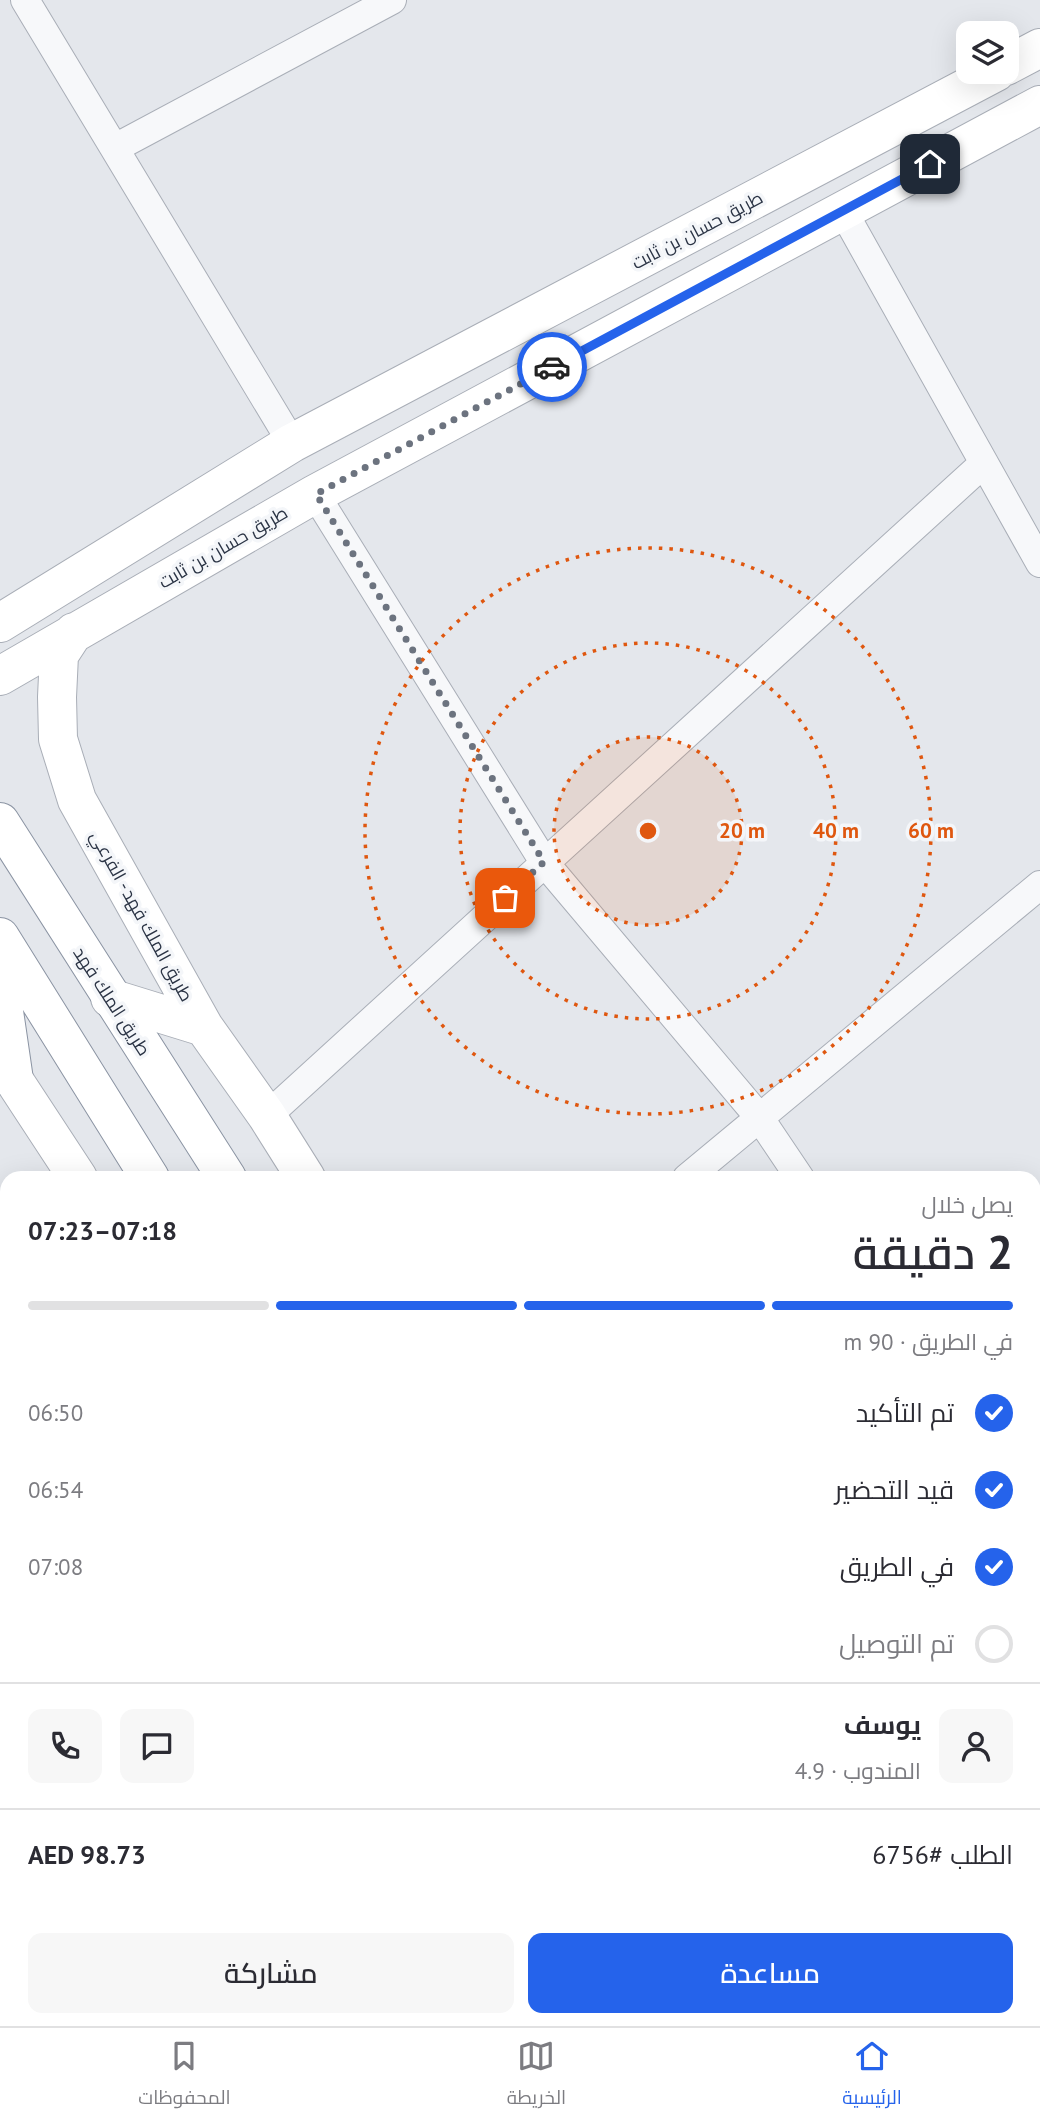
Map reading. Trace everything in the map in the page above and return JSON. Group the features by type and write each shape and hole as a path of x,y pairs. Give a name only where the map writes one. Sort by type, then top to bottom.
{"main road":[{"path":"1019,59 1040,48"},
{"name":"طريق حسان بن ثابت","path":"0,623 292,443 973,84"},
{"name":"طريق حسان بن ثابت","path":"0,676 316,494 1040,105"},
{"name":"طريق الملك فهد - الفرعي","path":"74,632 59,655 57,697 58,739 77,800 204,1027 267,1116 302,1171"},
{"name":"طريق الملك فهد","path":"0,822 222,1171"},
{"path":"0,937 146,1171"},
{"path":"0,984 7,1070 73,1171"},
{"path":"110,998 204,1027"}],"street":[{"path":"25,0 292,443"},
{"path":"115,148 392,0"},
{"path":"843,211 1040,563"},
{"path":"267,1116 984,463"},
{"path":"316,494 544,862 759,1116 795,1171"},
{"path":"695,1171 1040,885"}],"way so far":[{"path":"505,898 544,862 316,494 552,367"}],"route":[{"path":"552,367 930,164"}]}
